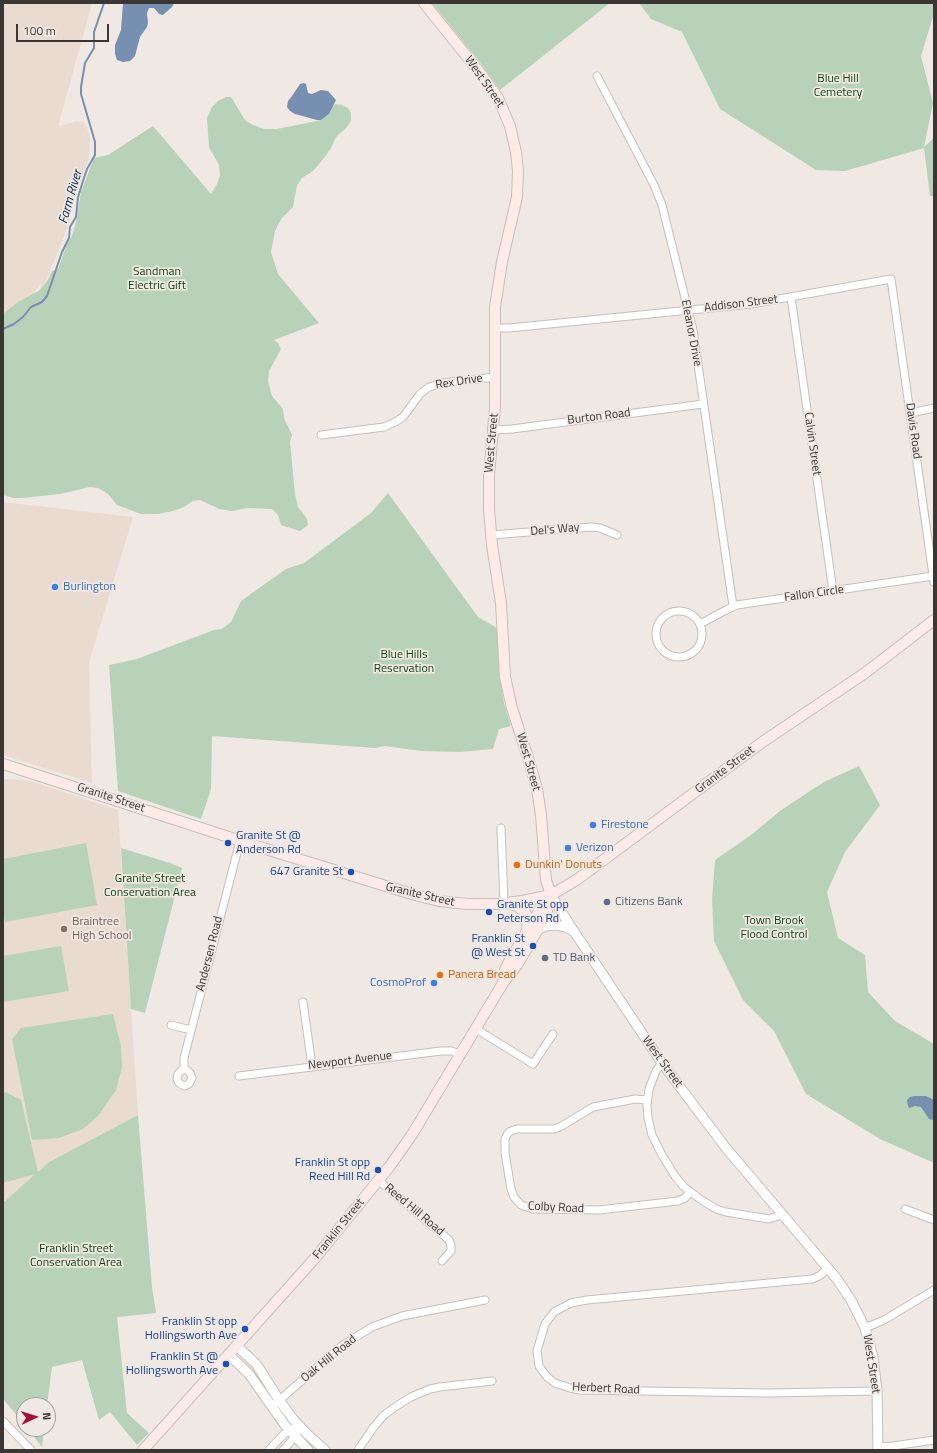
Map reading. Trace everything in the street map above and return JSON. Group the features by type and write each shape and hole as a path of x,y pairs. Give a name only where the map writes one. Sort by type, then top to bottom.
{"main road":[{"name":"West Street","path":"424,3 494,92 508,120 515,144 518,171 518,197 499,278 495,307 494,430 488,509 502,611 506,677 514,714 537,789 541,815 546,880 551,895"},
{"name":"Granite Street","path":"3,764 378,885 454,904 473,905 506,903 551,895 584,875 761,743 865,672 934,620"},
{"name":"Franklin Street","path":"143,1450 327,1244 413,1133 503,983 507,966 532,930 539,911 551,895"},
{"path":"506,903 517,906 525,912 532,930"}],"street":[{"name":"Eleanor Drive","path":"597,76 659,195 694,337 733,606"},
{"name":"Addison Street","path":"495,328 510,328 751,304 891,279"},
{"name":"Davis Road","path":"891,279 934,579"},
{"name":"Calvin Street","path":"791,297 832,591"},
{"name":"Rex Drive","path":"321,435 384,427 402,417 420,394 429,387 443,383 495,377"},
{"name":"Burton Road","path":"494,430 512,429 703,404"},
{"path":"911,413 934,408"},
{"name":"Del's Way","path":"491,535 589,527 600,528 617,535"},
{"name":"Fallon Circle","path":"700,624 733,606 832,591 934,579"},
{"path":"676,611 685,612 694,617 700,624 702,633 700,643 695,650 687,655 681,657 672,656 664,651 658,643 656,634 658,624 670,613 676,611"},
{"path":"501,828 506,903"},
{"name":"Andersen Road","path":"184,1068 184,1058 240,841"},
{"name":"West Street","path":"551,895 662,1064 726,1148 828,1269 851,1300 865,1328 873,1356 878,1449"},
{"path":"532,930 555,924 566,927 574,932"},
{"path":"303,1002 312,1066"},
{"path":"171,1026 191,1030"},
{"path":"476,1029 533,1064 553,1034"},
{"name":"Newport Avenue","path":"239,1076 441,1051 452,1051 461,1055"},
{"path":"662,1064 657,1068 654,1074 647,1100 648,1118 652,1135 670,1169 679,1181 690,1192 710,1206 730,1213 770,1219 781,1215"},
{"name":"Colby Road","path":"647,1100 635,1099 593,1107 560,1127 554,1129 517,1129 508,1133 505,1143 505,1153 511,1189 514,1197 521,1205 532,1209 599,1210 675,1202 685,1198 690,1192"},
{"name":"Reed Hill Road","path":"378,1180 449,1240 451,1251 442,1261"},
{"path":"905,1210 934,1220"},
{"name":"Herbert Road","path":"828,1269 819,1276 808,1279 587,1300 571,1303 554,1312 545,1324 538,1345 537,1356 539,1366 547,1377 555,1383 564,1387 580,1390 768,1393 876,1391"},
{"path":"865,1328 884,1320 934,1290"},
{"name":"Oak Hill Road","path":"275,1403 343,1345 372,1327 402,1316 486,1300"},
{"path":"237,1346 257,1365 292,1434 308,1450"},
{"path":"229,1355 242,1366 275,1403 325,1450"},
{"path":"358,1450 380,1420 406,1400 435,1388 492,1380"},
{"path":"3,1420 31,1450"},
{"path":"269,1450 300,1427"},
{"path":"283,1450 292,1434"},
{"path":"878,1449 934,1440"}],"shaded area":[{"path":"3,3 92,3 59,123 60,126 82,121 87,127 90,139 89,158 75,196 68,227 44,286 40,291 41,283 31,297 3,325"},
{"path":"3,502 133,517 89,662 92,783 3,755"},
{"name":"Braintree High School","path":"3,779 34,782 118,810 138,1115 49,1162 3,1203"}],"green space":[{"path":"432,3 610,3 500,90 482,65"},
{"name":"Blue Hill Cemetery","path":"639,3 934,3 934,13 921,56 933,103 924,147 934,138 934,196 930,196 924,148 845,171 816,170 720,109 682,32 651,19"},
{"name":"Sandman Electric Gift","path":"226,97 231,97 245,120 264,129 277,129 321,120 329,114 331,108 335,104 348,108 351,113 351,121 336,137 324,158 313,171 302,178 297,185 293,207 281,219 275,231 271,252 278,274 319,323 274,340 278,343 281,349 269,371 268,381 272,396 283,409 284,418 292,435 290,442 295,494 298,507 307,519 308,525 300,531 281,525 278,515 272,509 248,508 232,511 219,509 200,500 193,501 184,507 173,511 158,514 141,514 117,505 108,494 98,488 90,487 60,494 23,498 14,498 3,495 4,313 18,302 40,290 52,271 58,269 67,244 72,236 81,192 94,158 108,155 153,126 211,194 220,175 219,165 209,147 207,118 212,107 218,101"},
{"name":"Blue Hills Reservation","path":"388,493 478,617 497,628 500,678 504,703 511,726 499,729 493,749 460,752 421,751 385,746 375,748 212,736 211,789 201,819 118,791 109,665 137,659 214,630 222,629 231,622 241,601 286,569 304,563 371,513"},
{"name":"Town Brook Flood Control","path":"859,766 880,805 845,852 827,892 838,938 865,955 868,992 895,1021 934,1044 934,1163 880,1139 806,1094 774,1031 743,1000 714,941 712,900 715,860 751,835 780,811 813,789 826,781"},
{"path":"86,843 97,905 5,922 3,911 3,859"},
{"name":"Granite Street Conservation Area","path":"121,848 182,868 145,1013 131,1009"},
{"path":"61,946 69,991 3,1002 3,956"},
{"path":"113,1014 121,1046 122,1067 116,1090 98,1116 83,1129 59,1138 32,1140 12,1039 21,1028"},
{"name":"Franklin Street Conservation Area","path":"6,1092 21,1100 38,1172 49,1162 138,1115 152,1287 156,1313 117,1317 127,1413 149,1433 137,1445 110,1412 99,1420 82,1360 52,1367 48,1397 16,1397 16,1414 3,1399 3,1203 35,1174 3,1183 3,1093"},
{"path":"34,1437 43,1437 42,1447"}],"water":[{"path":"123,3 174,3 172,7 163,15 159,14 154,8 149,8 147,13 147,27 140,37 135,56 130,61 123,62 117,60 115,45 121,30"},
{"path":"300,84 306,84 308,93 312,94 321,90 328,91 336,100 329,114 321,120 295,114 287,107 288,101"},
{"path":"914,1096 926,1096 934,1100 934,1120 929,1119 921,1107 915,1106 909,1108 907,1100"}],"waterway":[{"name":"Farm River","path":"3,329 14,324 23,317 31,307 42,302 47,296 62,252 69,238 70,227 76,217 78,197 87,169 95,155 95,142 81,94 81,87 85,63 94,48 94,32 104,3"}],"place":[{"name":"Burlington","path":"55,587"},
{"name":"Firestone","path":"593,825"},
{"name":"Granite St @ Anderson Rd","path":"228,843"},
{"name":"Verizon","path":"568,848"},
{"name":"Dunkin' Donuts","path":"517,865"},
{"name":"647 Granite St","path":"351,872"},
{"name":"Citizens Bank","path":"607,902"},
{"name":"Granite St opp Peterson Rd","path":"489,912"},
{"name":"Braintree High School","path":"64,929"},
{"name":"Franklin St @ West St","path":"533,946"},
{"name":"TD Bank","path":"545,958"},
{"name":"Panera Bread","path":"440,975"},
{"name":"CosmoProf","path":"434,983"},
{"name":"Franklin St opp Reed Hill Rd","path":"378,1170"},
{"name":"Franklin St opp Hollingsworth Ave","path":"245,1329"},
{"name":"Franklin St @ Hollingsworth Ave","path":"226,1364"}]}
